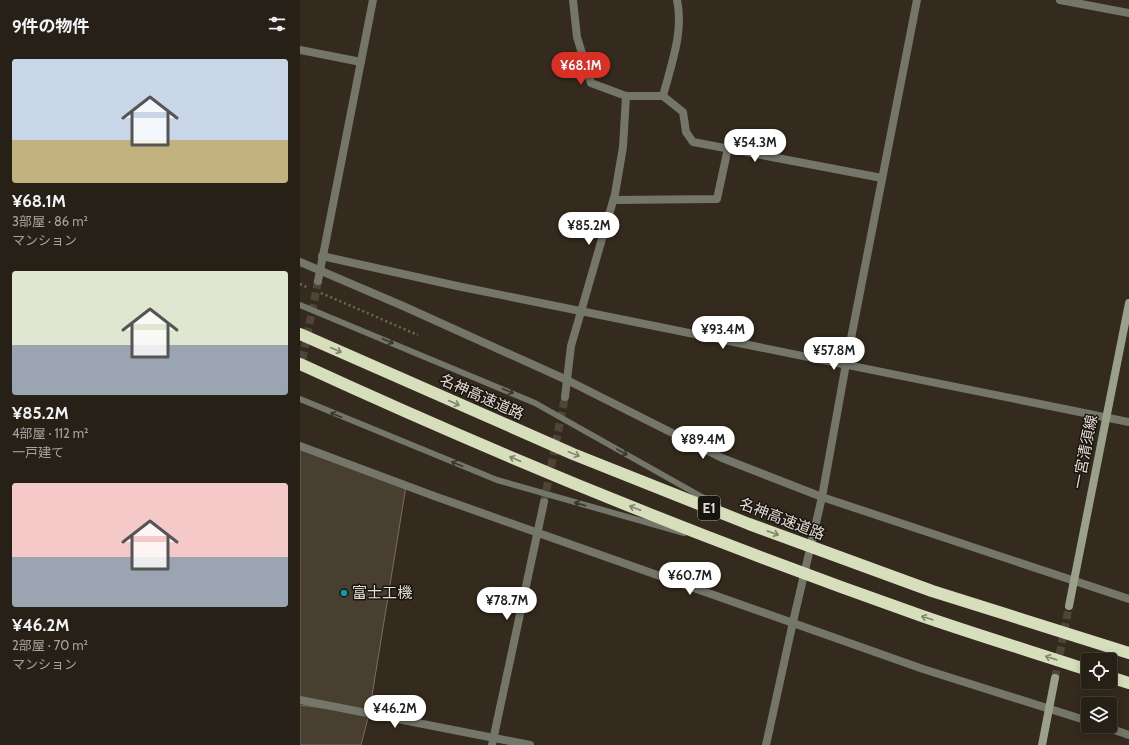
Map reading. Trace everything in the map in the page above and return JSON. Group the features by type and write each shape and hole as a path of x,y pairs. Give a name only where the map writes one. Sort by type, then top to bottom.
{"highway":[{"name":"名神高速道路","path":"300,334 573,454 749,524 932,591 1129,653"},
{"name":"E1","path":"300,364 564,480 739,549 924,617 1081,668"},
{"path":"1117,679 1129,683"}],"main road":[{"name":"一宮清須線","path":"1069,606 1129,303"},
{"path":"1042,745 1055,678"}],"street":[{"path":"318,281 373,0"},
{"path":"573,0 577,37 591,83 626,96 663,96 683,112 686,132 693,142 882,178"},
{"path":"663,96 680,28 680,10 678,0"},
{"path":"766,745 822,497 846,364 918,0"},
{"path":"1060,0 1129,13"},
{"path":"300,50 361,62"},
{"path":"565,397 568,380 570,346 614,200 623,147 626,96"},
{"path":"614,200 717,199 728,148"},
{"path":"322,256 456,286 1129,422"},
{"path":"300,262 568,380 722,458 822,497 1129,599"},
{"path":"300,446 434,496 923,669 1081,719"},
{"path":"493,741 536,532 544,502"},
{"path":"300,700 493,741 530,745"},
{"path":"1117,730 1129,734"}],"lane":[{"path":"300,305 535,403 749,524"},
{"path":"300,399 497,480 739,549"}],"path":[{"path":"300,284 418,335"}],"building":[{"name":"富士工機","path":"300,446 406,486 369,714 300,700"},
{"path":"300,705 369,714 361,745 300,745"}],"tunnel":[{"path":"300,371 318,281"},
{"path":"544,502 565,397"},
{"path":"1055,678 1069,606"}],"place":[{"name":"富士工機","path":"344,593"}]}
